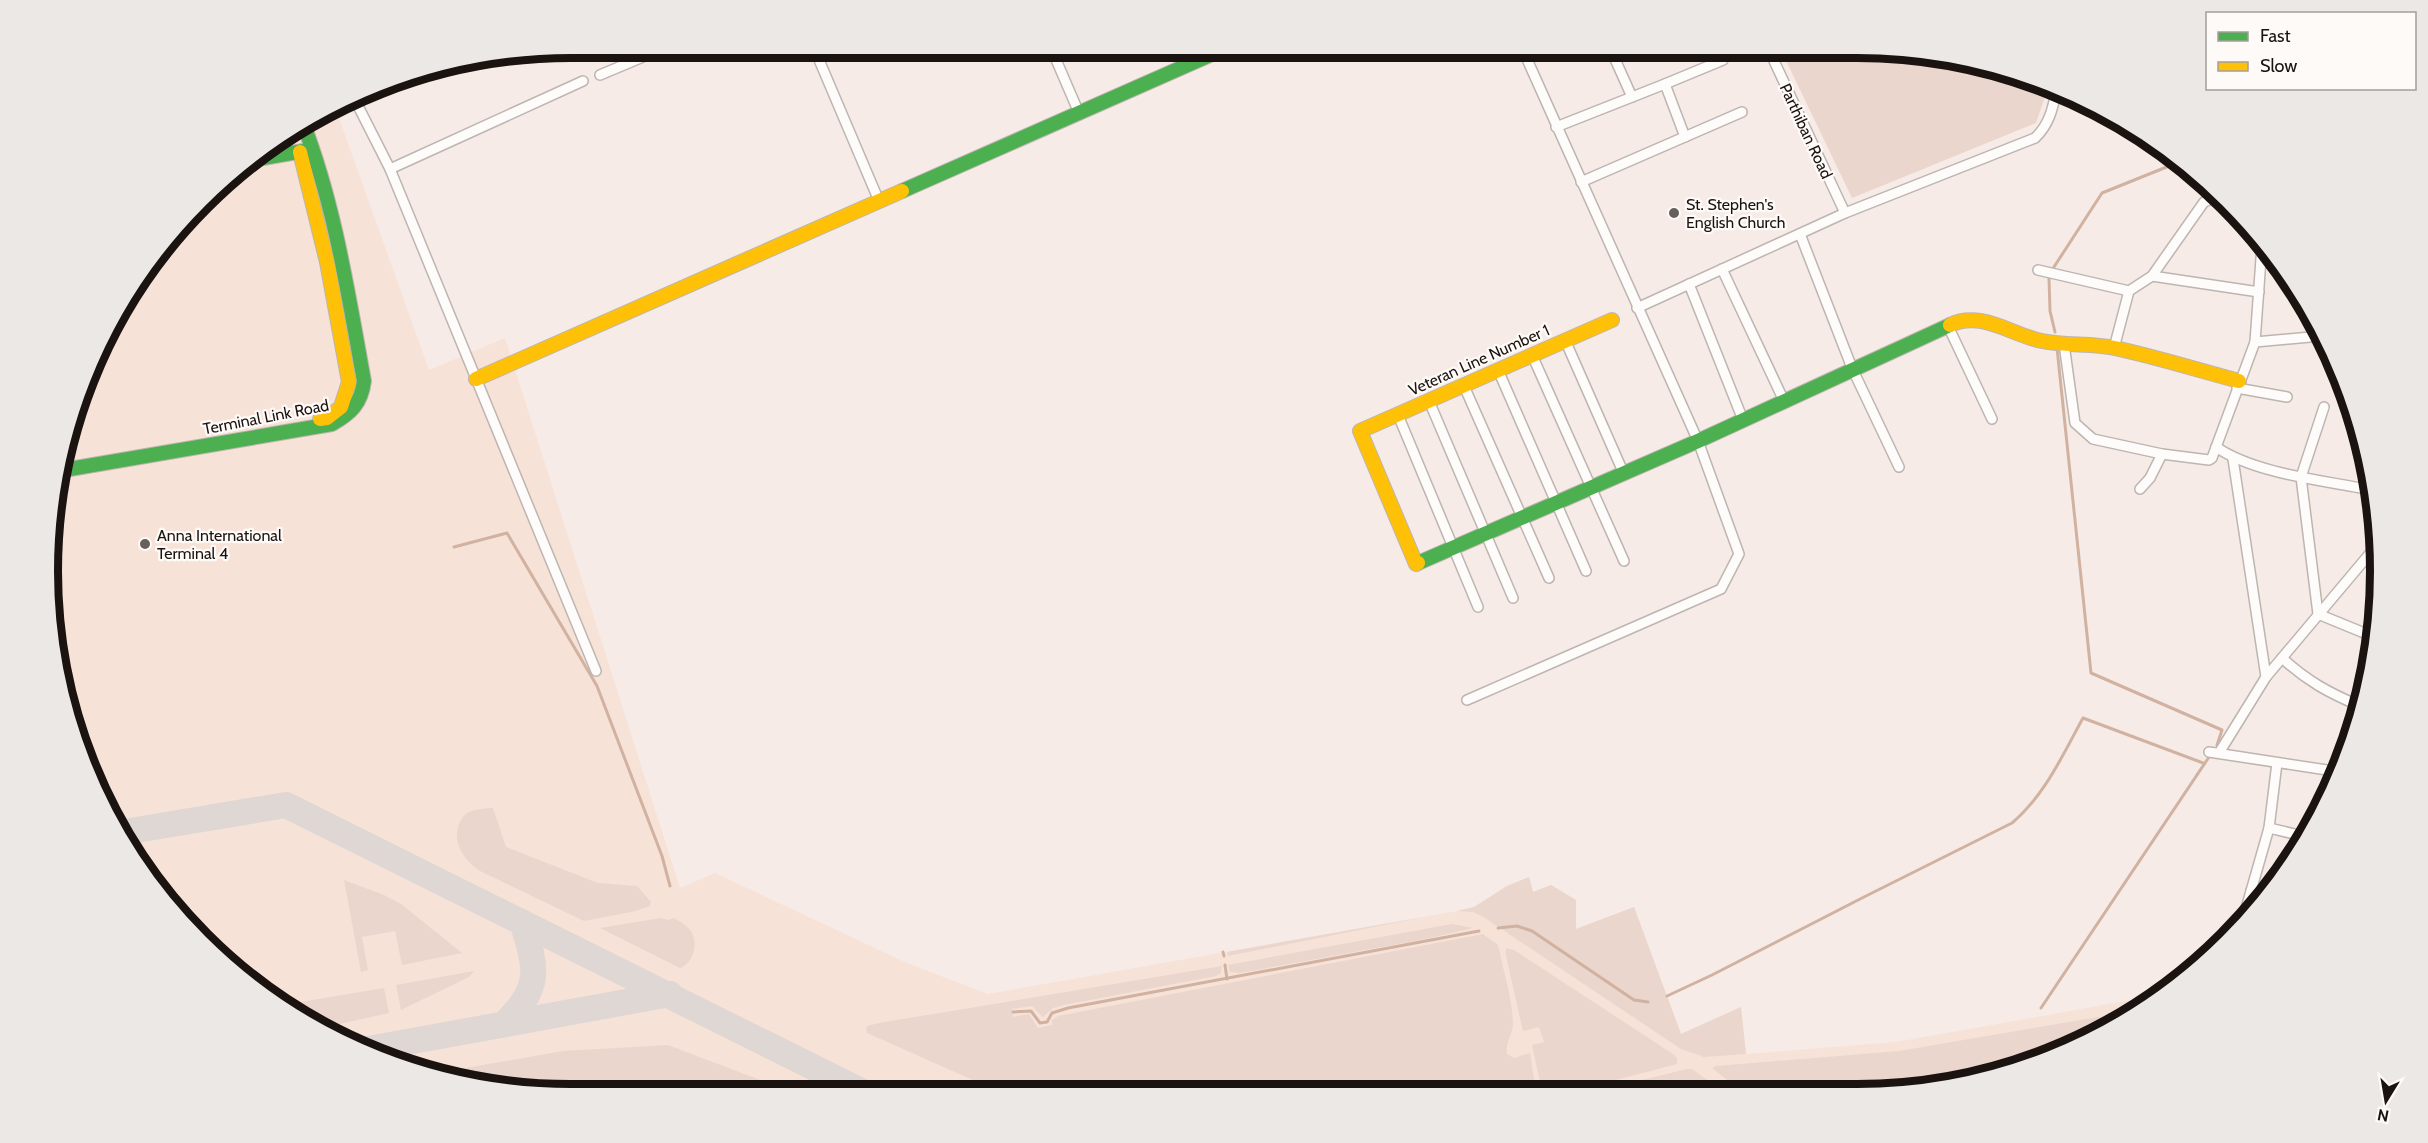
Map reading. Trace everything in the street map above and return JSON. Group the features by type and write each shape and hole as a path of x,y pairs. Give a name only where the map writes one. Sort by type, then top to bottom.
{"street":[{"path":"600,75 638,59"},
{"path":"819,59 879,201"},
{"path":"1056,59 1078,113"},
{"path":"476,379 1201,59"},
{"path":"1467,700 1722,589 1739,554 1698,441 1636,308 1527,59"},
{"path":"1615,59 1632,97"},
{"name":"Parthiban Road","path":"1773,59 1845,213"},
{"path":"1556,127 1723,60"},
{"path":"390,169 583,81"},
{"path":"1665,84 1685,137"},
{"path":"1636,308 1845,213 2035,138 2044,130 2051,116 2055,99"},
{"path":"358,105 390,169 596,671"},
{"path":"1581,182 1742,112"},
{"name":"Terminal Link Road","path":"68,469 332,424 351,414 363,397 364,381 330,204 307,132"},
{"path":"270,157 314,149"},
{"name":"Terminal Link Road","path":"71,459 327,418 341,407 349,382 327,262 300,152"},
{"path":"2114,348 2129,291 2152,276 2204,202 2210,200"},
{"path":"1800,234 1852,368 1899,467"},
{"path":"2064,344 2075,423 2093,438 2162,454 2209,460 2216,447 2255,342 2261,257"},
{"path":"1722,269 1784,401"},
{"path":"2038,270 2129,291"},
{"path":"2152,276 2259,292"},
{"path":"1689,284 1743,420"},
{"path":"1453,548 1698,441 1947,326 1978,319 2022,337 2064,344 2077,343 2114,348 2287,397"},
{"name":"Veteran Line Number 1","path":"1453,548 1416,564 1360,432 1612,320"},
{"path":"1947,326 1992,419"},
{"path":"2255,342 2313,337"},
{"path":"1565,340 1624,474"},
{"path":"1532,355 1624,561"},
{"path":"1498,370 1586,571"},
{"path":"1464,386 1550,578"},
{"path":"1428,401 1513,598"},
{"path":"2318,614 2301,477 2324,408"},
{"path":"1398,415 1478,606"},
{"path":"2216,447 2233,459 2301,477 2363,488"},
{"path":"2140,489 2151,478 2162,454"},
{"path":"2233,459 2266,677"},
{"path":"2329,770 2214,752 2266,677 2318,614 2369,558"},
{"path":"2318,614 2365,633"},
{"path":"2282,658 2303,677 2333,695 2352,703"},
{"path":"2248,903 2269,828 2277,763"},
{"path":"2269,828 2297,835"},
{"path":"2251,891 2256,892"}],"shaded area":[{"path":"1785,59 1856,59 1923,63 1989,76 2046,95 2036,123 1852,198"},
{"path":"338,115 429,370 505,338 680,888 715,873 907,963 988,994 1457,911 1474,907 1507,886 1529,877 1533,892 1551,885 1576,900 1576,929 1634,907 1681,1034 1741,1007 1746,1054 1896,1042 2142,998 2083,1032 2021,1057 1957,1075 1890,1083 572,1084 538,1083 471,1075 407,1057 345,1032 315,1016 286,998 233,957 186,910 165,884 145,857 111,798 76,704 68,672 60,605 58,572 63,505 68,471 86,407 111,345 127,315 145,286 186,233 233,186 259,165 286,145"},
{"path":"493,808 506,847 598,883 637,886 651,902 650,906 584,921 478,870 460,849 458,829 462,819 468,813 478,809"},
{"path":"1529,877 1533,892 1551,885 1576,900 1576,929 1634,907 1681,1034 1741,1007 1746,1054 1704,1057 1681,1049 1482,916 1473,912 1457,911 1474,907 1507,886"},
{"path":"344,880 401,904 462,953 402,965 395,931 362,937 368,970 361,972"},
{"path":"1424,917 1228,956 1227,952"},
{"path":"661,918 668,920 674,918 687,926 693,935 694,952 689,962 680,968 600,928"},
{"path":"1452,924 1473,928 1426,939 1240,973 1230,972 1228,965"},
{"path":"1483,934 1497,944 1509,995 1513,1023 1507,1054 1514,1058 1530,1053 1535,1084 982,1084 867,1033 866,1029 867,1026 879,1023 1222,966 1221,973 1216,976 1064,1005 1053,1008 1043,1017 1032,1006 1012,1009 1013,1017 1029,1014 1038,1028 1052,1025 1052,1020 1058,1016"},
{"path":"1506,948 1514,950 1673,1054 1677,1058 1677,1064 1601,1084 1540,1084 1532,1045 1544,1042 1539,1027 1523,1031"},
{"path":"474,971 469,977 401,1010 396,985"},
{"path":"384,988 389,1013 333,1025 294,1003"},
{"path":"2116,1014 2083,1032 2021,1057 1957,1075 1923,1080 1856,1084 1732,1084 1712,1068 1899,1051"},
{"path":"668,1045 771,1084 538,1083 471,1075 453,1070 563,1051"},
{"path":"1692,1069 1713,1084 1626,1084"}],"waterway":[{"path":"2052,270 2102,193 2170,166"},
{"path":"2049,278 2050,311 2055,332"},
{"path":"2057,348 2091,673 2222,730 2217,745"},
{"path":"454,547 507,533 597,686 662,856 670,886"},
{"path":"1667,996 2012,823 2024,812 2043,787 2083,718 2203,763"},
{"path":"2041,1008 2209,757"},
{"path":"1498,928 1517,926 1532,931 1634,1000 1648,1002"},
{"path":"1013,1012 1031,1011 1040,1023 1047,1022 1052,1013 1068,1008 1479,931"},
{"path":"1223,952 1224,956"},
{"path":"1225,965 1227,979"}],"taxiway":[{"path":"129,831 286,805 847,1084"},
{"path":"505,1023 525,998 531,987 533,976 531,952 522,922"},
{"path":"380,1047 670,994"}],"traffic: fast":[{"path":"902,191 1201,59"},
{"path":"68,469 332,424 345,416 358,402 364,381 346,283 324,186 306,132"},
{"path":"270,157 309,150"},
{"path":"1418,563 1698,441 1950,325"}],"traffic: slow":[{"path":"300,152 327,262 349,382 341,407 327,418 320,419"},
{"path":"476,379 902,191"},
{"path":"1418,563 1416,564 1360,431 1612,320"},
{"path":"1950,325 1962,321 1985,322 2042,341 2115,348 2239,381"}],"place":[{"name":"St. Stephen's English Church","path":"1674,213"},
{"name":"Anna International Terminal 4","path":"145,544"}]}
